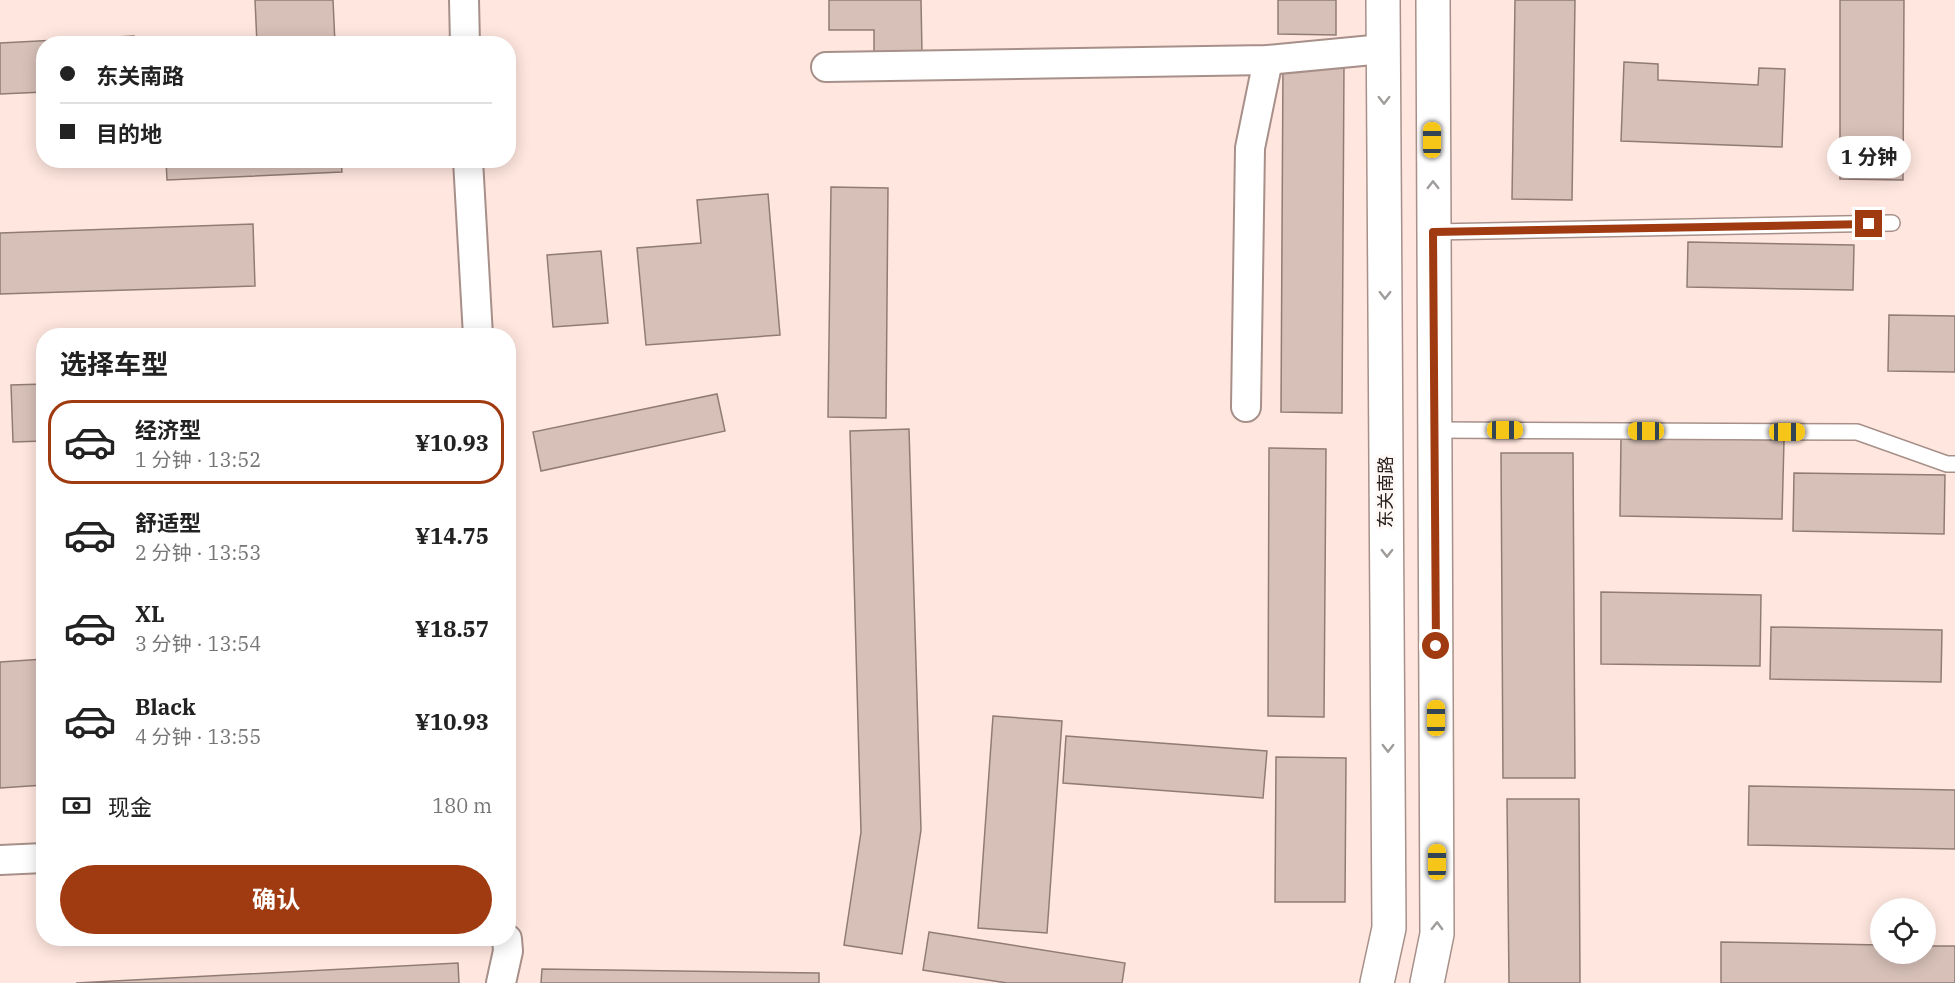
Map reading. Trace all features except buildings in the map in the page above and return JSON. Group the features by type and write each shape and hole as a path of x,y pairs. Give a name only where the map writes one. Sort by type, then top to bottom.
{"main road":[{"name":"东关南路","path":"1377,983 1389,928 1383,0"},
{"path":"1427,983 1437,934 1433,0"}],"street":[{"path":"464,0 465,36"},
{"path":"826,67 1268,60 1383,49"},
{"path":"1246,406 1250,148 1268,60"},
{"path":"468,168 478,328"},
{"path":"0,860 36,858"},
{"path":"501,983 508,946"}],"lane":[{"path":"1433,232 1892,223"},
{"path":"1434,430 1857,432 1955,465"}],"route":[{"path":"1436,646 1433,232 1869,224"}]}
